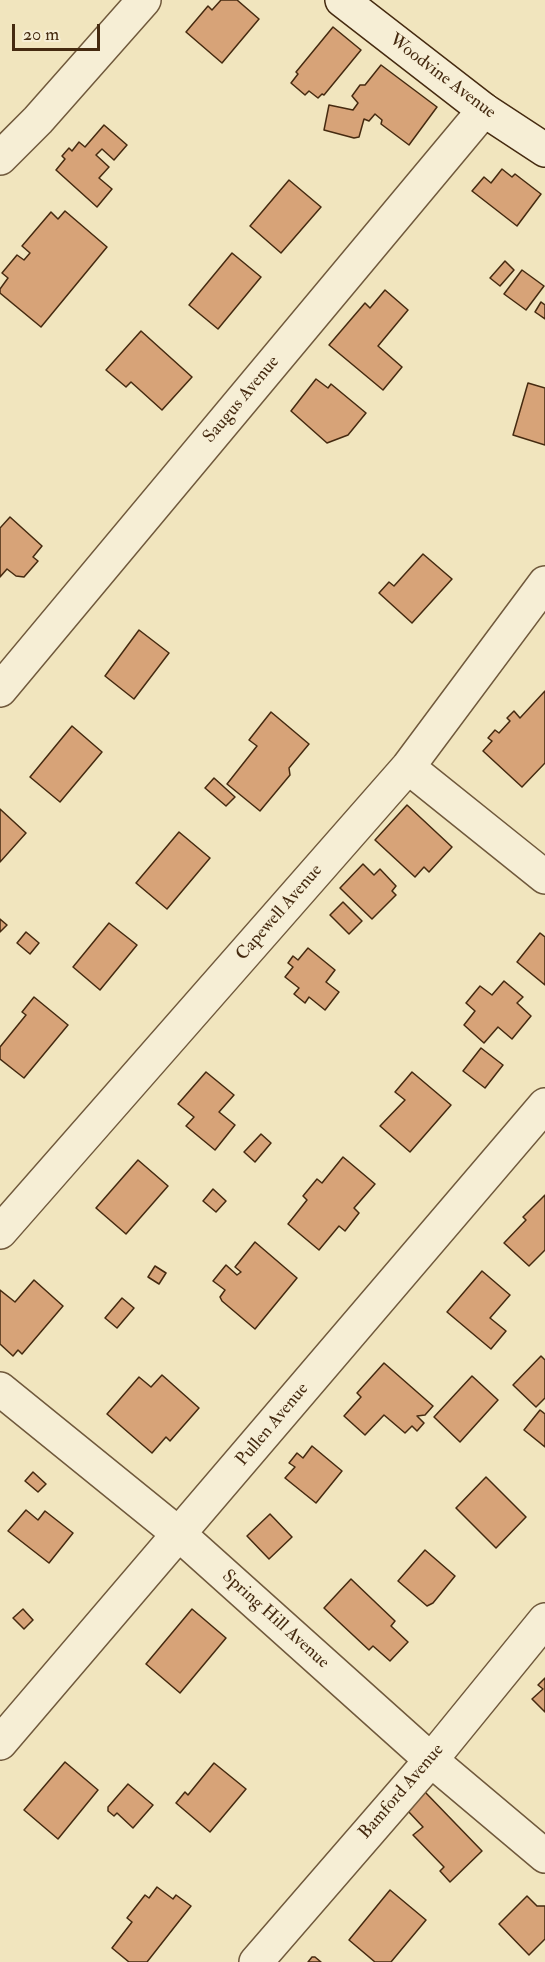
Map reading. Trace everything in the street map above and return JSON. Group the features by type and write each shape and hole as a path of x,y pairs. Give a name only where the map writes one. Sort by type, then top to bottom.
{"street":[{"path":"0,158 38,120 144,0"},
{"name":"Woodvine Avenue","path":"342,0 484,110 545,150"},
{"name":"Saugus Avenue","path":"0,690 484,110"},
{"name":"Capewell Avenue","path":"0,1232 408,767 545,583"},
{"path":"408,767 545,877"},
{"name":"Pullen Avenue","path":"0,1743 545,1105"},
{"name":"Spring Hill Avenue","path":"0,1389 180,1535 430,1760 545,1856"},
{"name":"Bamford Avenue","path":"256,1962 430,1760 545,1620"}],"building":[{"path":"221,0 237,0 259,19 222,63 186,32 208,6 212,10"},
{"path":"333,27 361,50 324,95 318,98 309,91 305,95 291,83 298,74 296,72"},
{"path":"381,65 437,107 409,145 381,124 382,120 375,114 369,121 364,119 359,137 354,138 324,130 329,105 353,110 358,103 352,96 360,85 365,85"},
{"path":"104,125 127,145 114,160 102,149 96,155 109,167 99,178 112,189 97,207 56,170 65,159 62,156 69,148 72,151 79,142 85,147"},
{"path":"502,169 512,177 515,174 541,194 517,226 472,191 484,177 491,183"},
{"path":"289,180 321,207 281,253 250,226"},
{"path":"65,211 107,247 41,327 0,293 0,289 8,278 2,273 17,255 24,260 30,253 22,246 51,212 58,219"},
{"path":"232,253 261,277 218,329 189,305"},
{"path":"505,261 514,270 500,286 490,278"},
{"path":"522,270 544,286 526,310 504,294"},
{"path":"385,290 408,310 378,346 402,367 383,390 329,345 365,303 370,308"},
{"path":"541,302 545,305 545,319 535,312"},
{"path":"141,331 192,377 162,410 131,382 126,387 106,370"},
{"path":"316,379 328,388 331,384 366,413 348,435 327,443 291,411"},
{"path":"528,383 545,388 545,445 513,435"},
{"path":"10,517 42,546 33,557 38,561 24,577 16,576 7,569 0,577 0,528"},
{"path":"423,554 452,579 412,623 379,593 389,582 394,586"},
{"path":"139,630 169,653 134,699 105,676"},
{"path":"545,691 545,763 522,787 483,751 492,741 488,738 495,730 499,733 510,721 507,718 514,711 520,718"},
{"path":"271,712 309,744 289,768 290,775 260,811 227,784 257,746 249,740"},
{"path":"72,726 102,752 60,802 30,777"},
{"path":"214,778 235,797 226,806 205,788"},
{"path":"407,805 452,847 429,872 424,867 415,877 375,840"},
{"path":"0,809 26,833 0,862"},
{"path":"179,832 210,858 167,909 136,883"},
{"path":"363,864 374,875 380,869 396,886 392,891 396,895 372,919 340,888"},
{"path":"343,902 362,921 349,934 330,915"},
{"path":"0,919 7,925 0,932"},
{"path":"109,923 137,945 100,990 73,967"},
{"path":"26,932 39,943 30,954 17,943"},
{"path":"540,933 545,937 545,985 517,962"},
{"path":"308,948 335,970 326,982 339,992 325,1010 309,997 305,1003 294,994 299,988 285,977 293,967 288,963 293,956 298,960"},
{"path":"504,981 523,997 517,1003 531,1016 512,1039 498,1027 484,1043 464,1025 475,1011 466,1003 480,986 492,995"},
{"path":"34,997 68,1025 24,1078 0,1059 0,1047 26,1015 22,1012"},
{"path":"481,1048 503,1065 485,1088 463,1071"},
{"path":"206,1072 234,1095 219,1112 235,1125 215,1150 186,1126 194,1117 178,1104"},
{"path":"412,1072 451,1105 410,1152 380,1126 405,1100 395,1092"},
{"path":"261,1134 271,1143 255,1162 244,1152"},
{"path":"343,1157 375,1184 354,1208 359,1213 345,1231 339,1226 319,1250 288,1224 307,1200 303,1196 317,1179 322,1183"},
{"path":"138,1160 168,1186 126,1234 96,1208"},
{"path":"213,1189 226,1201 216,1212 203,1201"},
{"path":"545,1195 545,1250 529,1266 504,1243 526,1220 523,1217"},
{"path":"255,1242 297,1278 255,1329 222,1301 220,1297 225,1290 213,1281 226,1265 237,1275 241,1272 235,1267"},
{"path":"155,1266 166,1273 159,1284 148,1277"},
{"path":"482,1271 510,1295 490,1318 506,1331 491,1349 447,1312"},
{"path":"34,1280 63,1306 22,1354 18,1350 13,1356 0,1344 0,1290 15,1302"},
{"path":"122,1298 134,1308 117,1328 105,1318"},
{"path":"541,1356 545,1360 545,1398 536,1407 513,1385"},
{"path":"384,1363 433,1406 425,1415 417,1416 424,1423 417,1431 412,1426 405,1433 384,1415 365,1435 344,1416 361,1397 357,1393"},
{"path":"162,1375 199,1408 170,1441 166,1437 152,1453 107,1414 139,1377 151,1387"},
{"path":"472,1376 498,1400 460,1442 434,1417"},
{"path":"540,1410 545,1414 545,1447 524,1430"},
{"path":"312,1446 342,1471 316,1503 285,1478 295,1467 289,1463 297,1453 303,1458"},
{"path":"33,1472 46,1484 38,1492 25,1481"},
{"path":"486,1477 526,1517 496,1548 456,1508"},
{"path":"26,1510 38,1520 45,1511 73,1533 49,1563 8,1531"},
{"path":"270,1514 292,1537 269,1559 247,1536"},
{"path":"425,1550 455,1576 433,1603 427,1606 398,1581"},
{"path":"351,1579 395,1621 391,1626 408,1642 390,1661 373,1646 369,1650 324,1608"},
{"path":"23,1609 33,1620 24,1629 13,1618"},
{"path":"192,1609 226,1638 180,1693 146,1664"},
{"path":"545,1678 545,1712 532,1699 543,1689 538,1685"},
{"path":"65,1762 98,1790 58,1839 24,1810"},
{"path":"214,1763 246,1789 210,1832 176,1803 185,1792 188,1795"},
{"path":"128,1784 153,1805 133,1828 117,1813 114,1816 108,1811 108,1807"},
{"path":"425,1792 482,1851 450,1882 440,1871 444,1867 413,1835 423,1827 407,1810"},
{"path":"157,1887 173,1899 176,1895 191,1906 147,1962 129,1962 112,1948 132,1922 127,1918 145,1895 149,1898"},
{"path":"390,1890 426,1920 391,1962 375,1962 349,1940"},
{"path":"527,1896 537,1906 545,1906 545,1939 529,1955 499,1924"},
{"path":"315,1957 321,1962 308,1962"}]}
